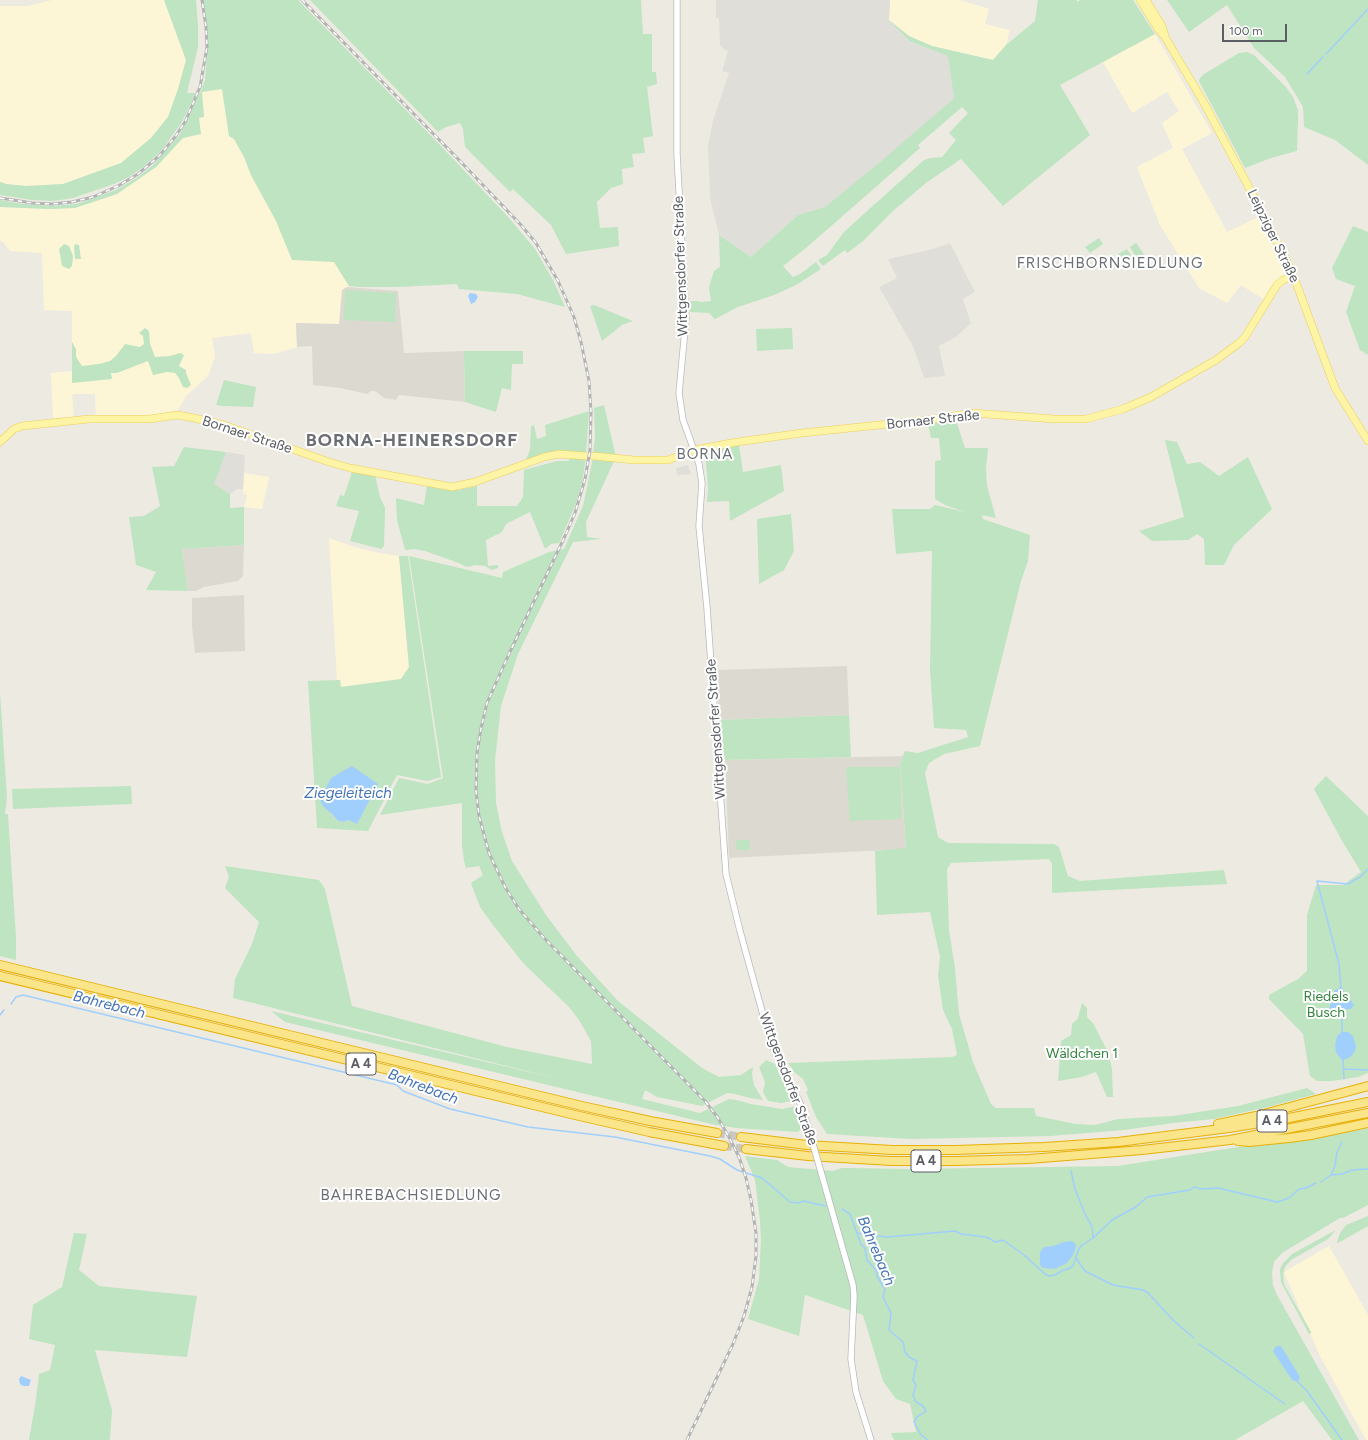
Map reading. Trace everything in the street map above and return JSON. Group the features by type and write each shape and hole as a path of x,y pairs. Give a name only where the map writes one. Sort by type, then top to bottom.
{"highway":[{"name":"A 4","path":"0,965 582,1106 664,1124 717,1133"},
{"name":"A 4","path":"0,976 575,1115 649,1132 724,1146"},
{"path":"1175,1136 1188,1129 1227,1123 1368,1086"},
{"name":"A 4","path":"741,1137 819,1146 927,1150 1044,1147 1118,1142 1175,1136 1284,1119 1368,1102"},
{"name":"A 4","path":"746,1149 830,1158 891,1161 1029,1159 1107,1154 1230,1140 1368,1113"},
{"path":"1230,1140 1249,1142 1276,1140 1311,1135 1368,1123"}],"main road":[{"name":"Leipziger Straße","path":"1140,0 1155,19"},
{"name":"Leipziger Straße","path":"1146,0 1165,37 1208,109 1293,276 1311,319 1335,388 1368,441"},
{"name":"Bornaer Straße","path":"594,456 634,460 672,460 694,450 716,446 802,433 920,421 973,413 1075,420 1086,419 1123,409 1151,397 1216,360 1239,343 1256,321 1277,285 1283,280 1293,276"},
{"name":"Bornaer Straße","path":"0,442 14,429 22,426 89,419 150,419 177,416 194,418 224,425 350,468 452,487 475,482 544,457 559,454 586,456"}],"street":[{"name":"Wittgensdorfer Straße","path":"677,0 677,154 686,318 679,393 683,420 700,469 702,483 698,526 710,654 726,874 768,1033 774,1050 800,1103 854,1285 851,1359 856,1392 871,1440"}],"shaded area":[{"path":"52,0 164,0 186,60 168,117 151,138 121,163 63,184 26,186 6,184 0,182 0,6 28,6"},
{"path":"716,0 890,0 889,20 908,41 949,56 954,98 879,164 825,207 798,215 751,257 719,235 710,198 708,146 713,120 729,73 722,71 728,51 720,45 719,18 716,18"},
{"path":"890,0 960,0 989,9 985,24 1010,30 1006,45 993,60 932,46 909,36 889,20"},
{"path":"1155,34 1212,133 1182,149 1227,232 1258,217 1286,270 1285,275 1273,286 1265,300 1241,285 1227,303 1199,288 1160,225 1137,167 1173,148 1162,123 1179,111 1167,92 1132,113 1103,62"},
{"path":"222,89 229,136 234,139 244,157 251,175 276,221 334,262 349,286 342,290 340,324 296,323 297,347 274,354 254,353 251,333 212,338 215,357 208,376 186,396 175,415 96,418 95,394 72,394 74,417 53,418 51,373 72,371 72,311 44,310 42,253 10,251 0,240 0,207 49,209 75,208 117,194 156,167 183,138 200,134 198,118 204,117 202,92"},
{"path":"950,243 975,292 963,299 971,323 956,337 939,346 945,376 924,378 913,346 879,287 897,278 888,259 933,249"},
{"path":"347,287 398,291 404,353 464,351 465,402 399,395 396,400 384,398 375,391 371,391 367,394 340,388 313,385 312,346 297,347 296,323 339,324 342,290"},
{"path":"226,452 245,455 243,489 237,489 230,494 213,484"},
{"path":"688,465 691,474 677,475 676,468"},
{"path":"244,473 269,477 262,509 244,507 247,495 243,493"},
{"path":"329,538 357,548 399,556 409,667 401,679 341,687 340,680 337,680"},
{"path":"244,545 243,576 238,581 204,587 196,591 188,591 182,549"},
{"path":"244,595 245,651 195,653 192,627 192,598"},
{"path":"847,666 849,715 719,720 717,670"},
{"path":"903,756 900,763 906,849 729,858 725,760"},
{"path":"1329,1246 1368,1315 1368,1440 1366,1440 1319,1354 1284,1272"}],"green space":[{"path":"164,0 196,0 198,47 187,93 196,93 182,122 161,151 129,177 114,184 73,198 54,201 32,200 0,195 0,182 26,186 63,184 121,163 151,138 168,117 186,60"},
{"path":"202,0 298,0 509,218 535,249 553,280 565,307 517,294 459,289 457,284 397,287 349,286 334,262 292,260 276,221 251,175 244,157 234,139 229,136 222,89 202,92 204,117 199,118 201,134 183,138 156,167 117,194 75,208 49,209 0,207 0,200 23,204 52,206 77,204 116,190 138,177 153,165 180,134 205,80 208,34"},
{"path":"310,0 641,0 643,34 652,34 652,72 656,72 657,84 647,87 653,136 643,138 645,153 632,154 634,167 622,169 623,184 611,188 597,202 600,228 618,227 619,246 566,254 551,225 513,189 510,192 465,147 463,129 460,123 446,127 438,132"},
{"path":"1038,0 1077,0 1077,2 1081,0 1133,0 1155,34 1060,85 1090,135 1003,206 961,159 926,183 894,210 862,242 847,253 845,250 823,266 818,260 827,255 844,232 924,160 942,157 956,140 949,133 968,113 962,107 918,145 920,148 806,248 783,266 793,277 800,274 816,262 821,269 796,285 774,295 738,307 715,319 709,313 690,312 690,301 711,301 709,287 714,271 720,267 719,235 751,257 798,215 825,207 879,163 954,98 948,56 909,41 889,20 909,36 932,46 993,60 1006,45 1035,21"},
{"path":"1167,0 1368,0 1368,165 1335,140 1304,127 1303,107 1285,77 1254,48 1227,5 1189,32"},
{"path":"1247,52 1254,55 1286,87 1293,97 1298,110 1298,121 1297,151 1271,158 1245,168 1199,81 1204,74 1239,53"},
{"path":"1353,226 1368,232 1368,355 1360,350 1346,312 1355,286 1336,279 1332,268"},
{"path":"1099,238 1103,244 1090,253 1085,247"},
{"path":"1136,243 1145,256 1138,260 1130,247"},
{"path":"64,244 69,246 73,256 72,266 69,269 62,266 59,249"},
{"path":"75,244 79,245 81,259 75,259"},
{"path":"1127,249 1135,262 1127,268 1118,254"},
{"path":"345,290 396,293 395,322 344,320"},
{"path":"594,305 633,321 622,325 602,341 590,306"},
{"path":"145,328 149,331 150,344 155,357 170,356 180,353 184,355 179,366 186,370 191,385 187,388 183,387 175,373 167,372 153,375 148,361 117,373 111,373 112,379 72,383 72,342 76,349 76,357 82,366 99,364 110,361 125,344 140,347 144,344 143,336 139,333"},
{"path":"792,328 793,349 757,351 756,329"},
{"path":"464,351 523,351 523,364 512,364 511,390 502,388 496,412 465,402"},
{"path":"224,380 256,387 253,407 216,405"},
{"path":"604,405 616,457 593,454 595,438 594,408"},
{"path":"589,411 586,454 559,453 525,462 530,450 531,426 534,425 537,439 546,436 545,425"},
{"path":"956,420 965,448 988,448 986,469 987,486 996,518 982,515 983,519 1030,535 1028,561 1021,581 980,746 944,754 929,763 925,773 938,837 948,843 1054,844 1059,847 1068,876 1080,881 1224,870 1227,884 1052,893 1052,864 1049,859 951,863 947,869 949,930 955,968 959,1014 973,1062 991,1104 996,1108 1034,1108 1036,1116 1076,1124 1095,1125 1118,1119 1173,1116 1238,1106 1307,1088 1316,1094 1214,1119 1124,1130 1050,1136 911,1139 827,1134 816,1117 806,1092 808,1090 803,1079 794,1072 788,1063 952,1057 957,1055 952,1029 943,1010 938,976 940,957 930,912 877,915 875,851 906,848 900,763 905,751 918,753 968,737 966,730 934,728 930,670 932,551 896,554 892,509 930,509 935,505 965,512 945,505 935,499 935,461 941,460 939,438 931,438 928,424"},
{"path":"1165,440 1177,442 1187,464 1200,462 1219,476 1248,457 1272,509 1234,545 1224,565 1205,565 1204,539 1197,534 1188,540 1152,541 1139,531 1184,517"},
{"path":"739,445 743,472 781,465 784,491 730,521 729,501 707,502 707,453"},
{"path":"184,447 226,452 214,484 230,494 230,508 244,507 244,545 182,549 188,591 146,590 156,572 136,565 129,517 144,516 160,506 152,467 174,466"},
{"path":"572,457 586,458 582,483 575,506 559,543 551,544 545,549 530,512 506,524 502,532 486,540 488,566 498,565 498,568 492,570 485,566 475,565 467,567 425,551 414,549 405,550 397,520 396,498 424,505 427,485 447,490 458,490 477,486 477,506 517,506 523,497 524,470 557,461 568,461"},
{"path":"593,458 615,459 586,522 587,537 601,539 573,542 518,654 501,706 495,761 496,803 502,832 512,861 546,915 577,956 618,1001 702,1068 719,1077 741,1075 753,1067 752,1074 754,1085 763,1100 727,1093 702,1106 657,1097 645,1090 642,1099 700,1113 729,1099 782,1109 797,1106 804,1126 798,1132 736,1128 711,1124 285,1022 271,1011 563,1080 233,998 235,979 252,944 259,922 225,888 229,877 225,866 319,880 325,889 352,1006 507,1047 592,1064 591,1041 579,1020 569,1007 524,964 480,907 471,883 483,875 479,866 466,868 462,846 462,803 380,815 399,778 428,784 443,778 409,556 502,578 503,572 549,552 564,549 583,506"},
{"path":"352,472 375,475 380,497 385,508 384,546 381,549 350,541 359,511 336,506 340,495 344,496"},
{"path":"791,514 794,551 784,570 759,584 757,519"},
{"path":"399,556 408,556 441,777 427,781 397,775 368,831 317,828 308,681 340,680 341,687 401,679 409,667","holes":["378,784 349,820 343,822 338,821 331,813"]},
{"path":"0,692 7,798 5,814 8,814 16,937 16,960 0,956"},
{"path":"849,715 851,757 725,760 719,720"},
{"path":"846,767 900,767 901,819 850,821"},
{"name":"Riedels Busch","path":"1326,776 1368,816 1368,1073 1358,1077 1332,1081 1317,1081 1310,1076 1303,1034 1269,999 1269,995 1298,979 1307,971 1307,915 1316,885 1343,885 1361,872 1314,789"},
{"path":"131,786 132,804 13,809 12,789"},
{"path":"736,840 750,840 750,850 737,850"},
{"name":"Wäldchen 1","path":"1082,1003 1087,1008 1087,1017 1093,1023 1108,1052 1112,1069 1113,1097 1107,1097 1096,1072 1082,1077 1058,1081 1061,1041 1071,1035 1072,1024 1078,1018"},
{"path":"766,1060 775,1064 793,1101 781,1103 768,1101 763,1092 765,1082 759,1067"},
{"path":"1368,1128 1368,1205 1343,1218 1340,1218 1282,1253 1274,1262 1272,1273 1273,1285 1277,1295 1359,1440 1332,1440 1303,1401 1235,1440 894,1440 891,1433 916,1432 910,1404 896,1399 883,1381 863,1315 805,1295 799,1336 748,1319 759,1279 761,1240 755,1180 745,1156 777,1160 788,1167 833,1171 842,1168 906,1169 1118,1166 1238,1147 1310,1139"},
{"path":"1368,1216 1368,1226 1338,1243 1337,1242 1340,1233 1346,1225"},
{"path":"1336,1230 1328,1239 1291,1260 1285,1267 1283,1274 1284,1284 1311,1332 1309,1334 1281,1282 1280,1269 1283,1263 1292,1254"},
{"path":"74,1233 87,1234 79,1270 99,1286 197,1296 187,1357 95,1350 112,1410 110,1440 29,1440 39,1374 50,1370 55,1345 29,1339 33,1305 62,1287"}],"water":[{"path":"470,293 476,294 478,297 475,302 471,304 468,296"},
{"name":"Ziegeleiteich","path":"352,766 378,784 357,824 349,820 343,822 338,821 323,806 320,800 331,778"},
{"path":"1341,987 1354,1005 1351,1009 1329,1010 1332,995 1335,990"},
{"path":"1342,1032 1348,1032 1353,1036 1356,1047 1354,1053 1349,1058 1343,1060 1336,1052 1335,1045 1337,1036"},
{"path":"1071,1241 1075,1243 1076,1247 1073,1255 1067,1263 1055,1269 1043,1268 1040,1265 1040,1252 1044,1247"},
{"path":"1276,1346 1281,1346 1300,1377 1298,1382 1292,1380 1273,1351"},
{"path":"21,1376 31,1380 29,1386 23,1386 20,1384 19,1379"}],"waterway":[{"path":"1326,54 1368,9"},
{"path":"1307,74 1323,57"},
{"path":"1341,989 1339,964 1317,881 1348,884 1360,877 1368,869"},
{"name":"Bahrebach","path":"11,1004 16,997 23,995 397,1085 403,1091 450,1109 528,1127 615,1137 710,1156 720,1159 737,1170 762,1178 790,1202 798,1203 804,1201 825,1206"},
{"path":"1342,1009 1342,1033"},
{"name":"Bahrebach","path":"0,1015 4,1010"},
{"path":"1343,1059 1344,1079"},
{"path":"1344,1069 1368,1070"},
{"path":"1331,1175 1335,1166 1337,1152 1342,1142"},
{"path":"1321,1182 1331,1175 1342,1174 1352,1170 1368,1169"},
{"path":"1071,1171 1075,1189 1092,1227 1093,1237"},
{"path":"857,1233 887,1237 955,1231 961,1234 986,1237 996,1242 1003,1240 1049,1276 1055,1275 1073,1266 1081,1246 1093,1238 1112,1220 1136,1207 1147,1197 1190,1190 1194,1187 1202,1189 1218,1188 1277,1202 1289,1198 1299,1189 1306,1188 1316,1183"},
{"name":"Bahrebach","path":"842,1209 850,1214 861,1244 865,1248 867,1260 876,1270 877,1276 885,1289 883,1297 891,1313 889,1330 903,1342 905,1352 909,1357 917,1361 913,1380 916,1385 913,1395 916,1402 923,1406 926,1411 917,1417 914,1422 921,1435 928,1440"},
{"path":"1076,1258 1085,1271 1113,1285 1143,1290 1148,1293 1174,1321 1194,1338"},
{"path":"1199,1344 1285,1404"},
{"path":"1298,1382 1307,1391 1342,1440"}],"tunnel":[{"path":"717,1133 741,1137"},
{"path":"724,1146 746,1149"}],"railway":[{"path":"0,198 32,203 52,204 72,202 93,197 118,186 138,174 159,156 185,122 200,87 207,47 202,0"},
{"path":"302,0 460,161 521,225 536,243 558,281 574,317 581,342 589,381 591,412 590,450 585,479 575,513 565,536 487,703 477,753 476,791 479,816 489,853 505,887 519,909 544,938 705,1101 718,1118 729,1137 739,1157 746,1178 756,1233 756,1256 752,1287 744,1316 733,1344 687,1440"}],"district":[{"name":"FRISCHBORNSIEDLUNG","path":"1110,264"},
{"name":"BORNA-HEINERSDORF","path":"412,441"},
{"name":"BORNA","path":"705,455"},
{"name":"BAHREBACHSIEDLUNG","path":"411,1196"}]}
